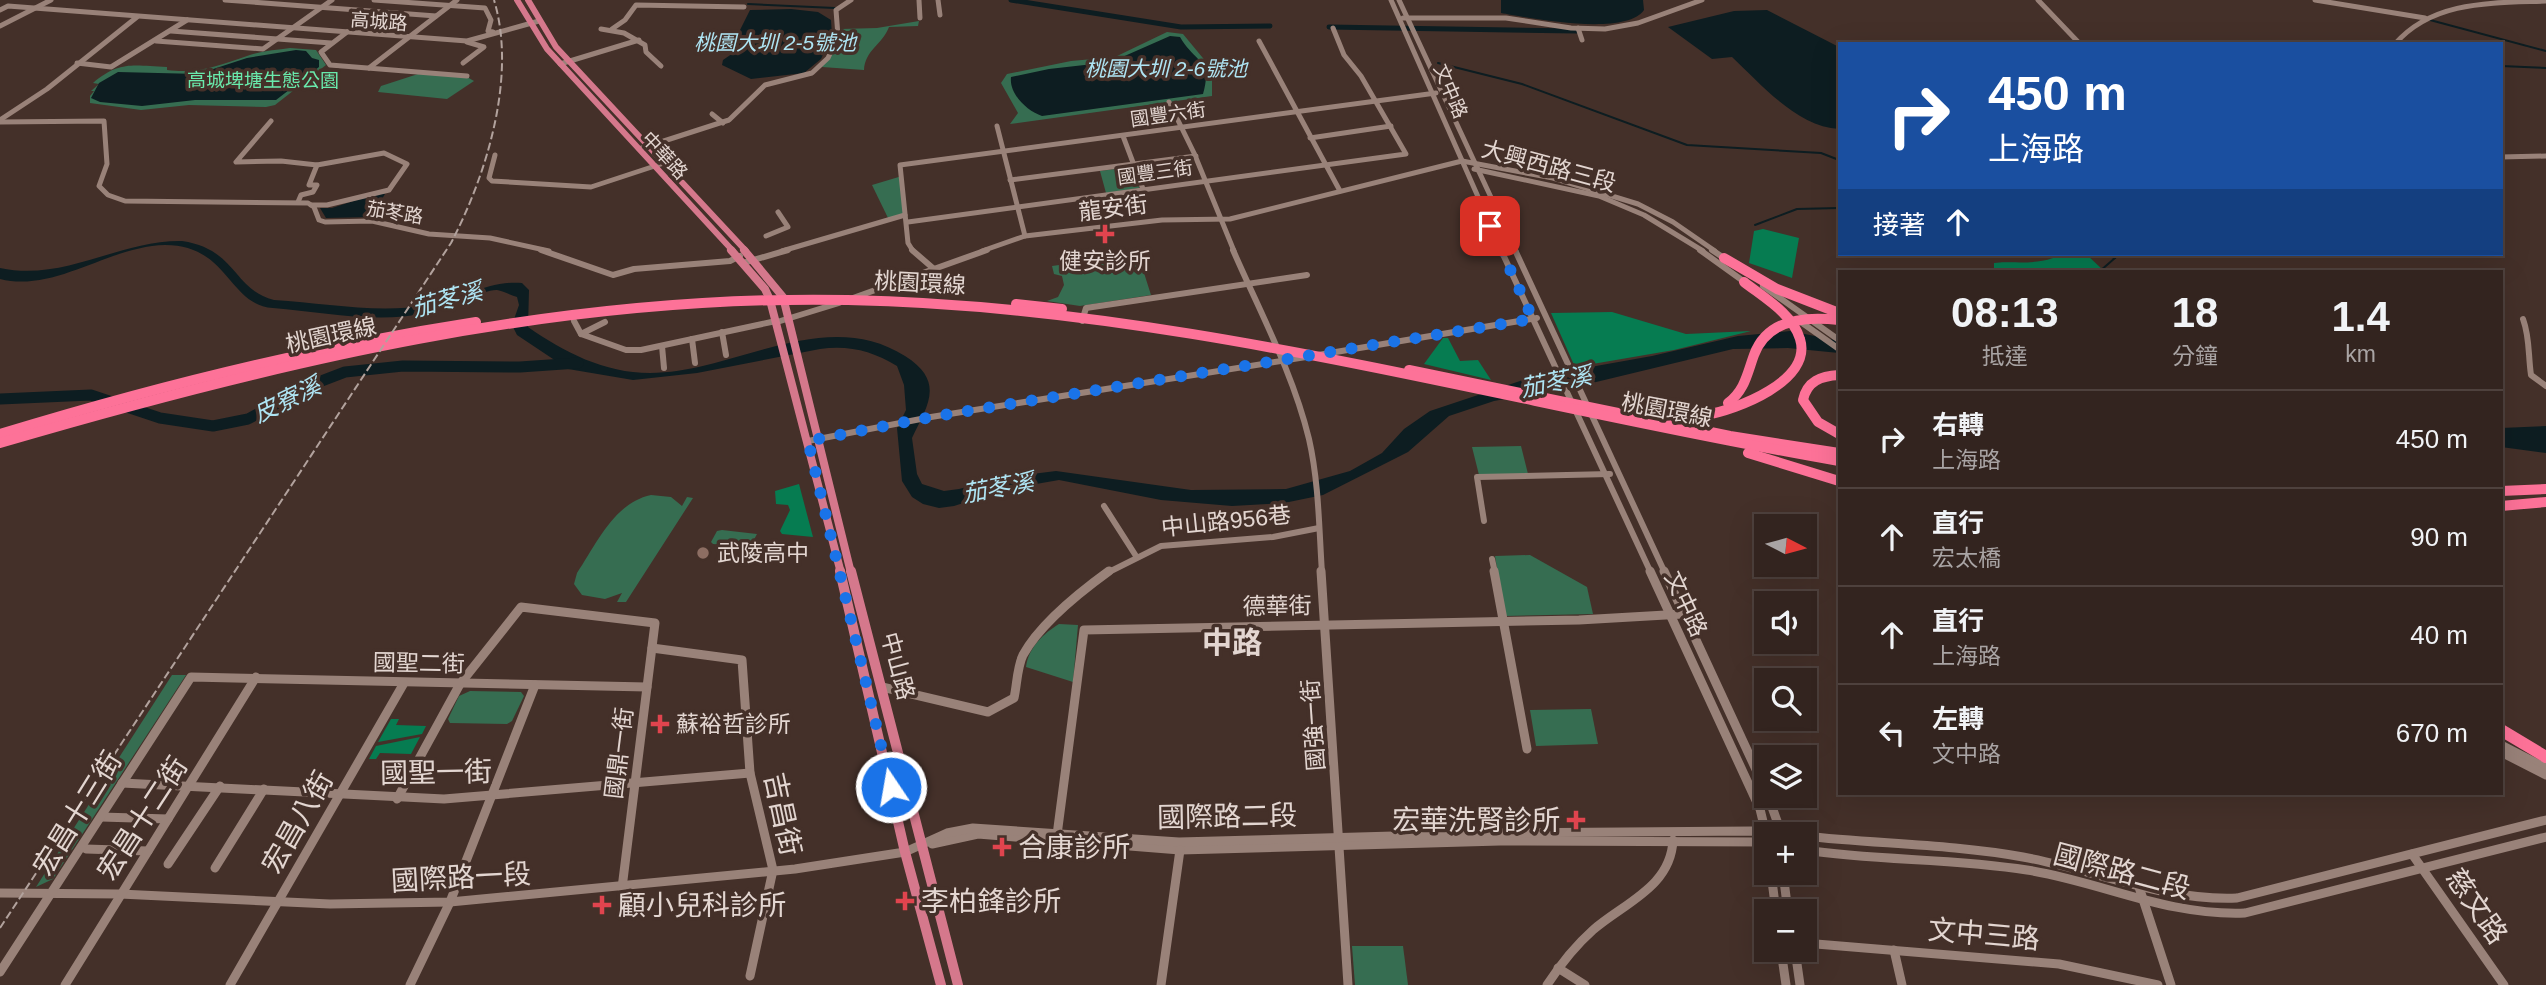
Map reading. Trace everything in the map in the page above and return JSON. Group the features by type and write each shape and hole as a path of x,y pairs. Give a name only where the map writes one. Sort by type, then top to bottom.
{"highway":[{"path":"1724,258 1777,289 1838,313"},
{"path":"1628,413 1704,415 1730,409 1788,379 1802,358 1799,334 1783,314 1744,282"},
{"name":"桃園環線","path":"0,435 148,391 368,339 583,309 766,294 926,297 1063,309 1224,333 1628,413 1730,436 1838,453"},
{"name":"桃園環線","path":"0,443 208,383 366,348 571,316 767,300 925,303 1113,322 1311,357 1633,426 1838,461"},
{"path":"1678,416 1717,408 1741,393 1760,342 1771,331 1804,319 1838,320"},
{"path":"1838,374 1812,382 1806,388 1803,400 1808,412 1818,422 1838,433"},
{"path":"1633,426 1838,479"},
{"path":"2503,501 2546,489"},
{"path":"2503,501 2546,502"},
{"path":"2503,733 2546,757"}],"main road":[{"name":"中華路","path":"517,0 529,23 560,64 765,289 781,335 793,359"},
{"name":"中華路","path":"528,0 550,39 667,162 783,297 789,319 793,359"},
{"name":"中山路","path":"793,359 905,852 941,985"},
{"name":"中山路","path":"813,440 882,687 958,985"}],"street":[{"path":"0,26 51,0"},
{"path":"225,0 436,16"},
{"path":"300,5 307,0"},
{"path":"156,41 263,49 332,0"},
{"path":"374,0 485,8 491,20 491,32"},
{"path":"369,68 457,0"},
{"path":"919,0 920,18"},
{"path":"937,0 940,16"},
{"name":"文中路","path":"1391,0 1533,319 1760,809 1763,822"},
{"name":"文中路","path":"1399,0 1567,368 1754,765"},
{"path":"1400,21 1506,18 1578,30 1628,25 1702,0"},
{"path":"2038,0 2078,42"},
{"path":"2315,0 2424,19"},
{"path":"639,149 723,123 765,85 806,76 822,65 838,36 836,10 851,1"},
{"path":"2397,42 2410,25 2469,2 2546,1"},
{"path":"612,29 625,20 636,5 744,7"},
{"name":"高城路","path":"0,10 8,6 39,8 467,41 491,32 539,21"},
{"path":"0,121 44,91 137,16"},
{"path":"77,63 111,67 188,20"},
{"path":"1310,138 1391,126 1345,55 1333,27"},
{"path":"601,29 612,29 639,40 645,45 646,52 661,66"},
{"path":"1578,30 1582,40"},
{"path":"171,31 332,44"},
{"path":"347,32 321,52 330,65 467,76"},
{"path":"560,64 639,40"},
{"path":"463,63 484,47 467,41"},
{"path":"1259,41 1340,191"},
{"path":"1416,55 1423,54"},
{"name":"國豐六街","path":"906,218 900,165 1440,93"},
{"path":"1169,102 1207,180 1283,361"},
{"path":"712,114 723,123"},
{"name":"茄苳路","path":"0,121 104,121 107,164 99,186 108,195 125,201 298,202 312,205 319,220 325,222 372,221 429,234 490,238 560,254 612,275 634,269 741,260"},
{"path":"271,121 236,162 281,161 317,165 384,153 407,164 389,190 327,205 312,205"},
{"path":"997,125 1025,236"},
{"name":"國豐三街","path":"741,260 906,218 1016,207 1406,154 1391,126"},
{"path":"1123,136 1143,189"},
{"path":"495,155 489,178 492,181 591,187 667,162"},
{"path":"1010,180 1196,156"},
{"path":"2503,157 2546,156"},
{"name":"大興西路三段","path":"1462,161 1573,188 1636,211 1677,232 1838,348"},
{"name":"龍安街","path":"581,334 626,350 662,346 789,319 877,292 1025,236 1162,220 1222,220 1462,161"},
{"path":"298,202 300,195 316,188 317,185 309,185 317,165"},
{"name":"大興西路三段","path":"1474,166 1563,181 1638,204 1673,222 1838,339"},
{"path":"766,236 788,227 778,212"},
{"path":"906,218 908,243 913,252 934,270"},
{"path":"1081,323 1086,308 1307,275"},
{"path":"813,440 931,417 1545,318"},
{"path":"2523,319 2530,338 2528,355 2531,375 2546,386"},
{"path":"574,321 581,334 582,331 606,322"},
{"path":"722,332 726,355"},
{"path":"692,339 695,363"},
{"path":"662,346 664,368"},
{"name":"國強一街","path":"1283,361 1306,417 1315,470 1348,985"},
{"path":"1562,380 1572,378"},
{"path":"1484,521 1477,477 1618,473"},
{"path":"1104,506 1136,556"},
{"name":"中山路956巷","path":"882,687 988,712 1014,698 1022,657 1031,644 1077,594 1115,566 1161,545 1273,537 1319,527"},
{"path":"1492,559 1527,749"},
{"name":"國鼎一街","path":"460,684 521,607 655,623 622,887"},
{"name":"德華街","path":"1056,837 1084,630 1502,621 1683,614"},
{"name":"吉昌街","path":"652,648 742,660 750,773 773,870 750,976"},
{"name":"國聖二街","path":"191,677 647,687"},
{"name":"宏昌十三街","path":"0,972 191,677"},
{"name":"宏昌十二街","path":"65,985 256,677"},
{"name":"宏昌八街","path":"230,985 404,683"},
{"path":"397,799 460,684"},
{"path":"410,985 450,902 489,794 535,685"},
{"path":"2503,746 2546,768"},
{"path":"2503,753 2546,775"},
{"name":"國聖一街","path":"122,783 191,784 397,799 444,799 635,785 750,773"},
{"path":"169,864 220,786"},
{"path":"215,868 264,789"},
{"path":"101,817 169,819"},
{"name":"國際路二段","path":"1817,837 2022,857 2084,870 2194,900 2237,898 2546,820"},
{"name":"國際路二段","path":"1056,837 1180,850 1339,841 1754,833"},
{"name":"國際路二段","path":"921,846 978,834 1179,842 1754,842"},
{"name":"國際路二段","path":"1817,851 2025,870 2075,880 2188,914 2245,913 2546,837"},
{"path":"1547,985 1558,968 1601,922 1653,886 1674,851 1673,840"},
{"name":"國際路一段","path":"0,893 120,894 278,902 450,902 773,870 905,852 921,846"},
{"path":"86,849 148,851"},
{"path":"1161,985 1180,850"},
{"name":"慈文路","path":"2412,854 2504,985"},
{"path":"2139,887 2171,985"},
{"name":"文中三路","path":"1817,944 2059,964 2158,985"},
{"path":"1894,950 1902,985"},
{"path":"1783,962 1786,985"},
{"path":"1797,962 1801,985"},
{"path":"1558,968 1585,985"}],"green space":[{"path":"919,21 918,26 889,27 867,57 864,70 822,67 839,42 841,29 877,28"},
{"name":"桃園大圳 2-6號池","path":"1167,32 1183,34 1212,69 1212,96 1010,124 1018,113 1001,83 1007,74 1071,61 1115,57"},
{"name":"高城埤塘生態公園","path":"290,48 316,50 326,65 275,105 189,105 141,110 90,103 90,96 94,91 91,91 99,84 93,83 120,68 136,66 167,67 167,70 178,71 198,70 257,53"},
{"path":"418,74 467,77 474,81 447,99 378,92 381,86"},
{"path":"1132,167 1139,188 1106,193 1100,171"},
{"path":"902,176 905,215 889,220 872,185"},
{"path":"1763,229 1799,238 1792,278 1749,263 1754,231"},
{"path":"1138,254 1151,295 1080,306 1047,301 1058,297 1064,285 1062,276 1054,274 1052,266"},
{"path":"2052,256 2088,256 2103,270 1994,270 1994,263 2053,258"},
{"path":"1612,312 1686,334 1751,331 1674,350 1575,367 1551,313"},
{"path":"1443,338 1448,338 1460,361 1478,360 1491,380 1424,364"},
{"path":"1521,446 1528,474 1479,475 1472,447"},
{"path":"799,484 813,537 782,534 780,531 790,510 788,505 776,504 775,491"},
{"path":"651,495 671,497 682,506 687,497 693,498 626,602 617,602 622,593 605,599 582,595 574,584 577,573 599,537 627,506"},
{"path":"717,531 757,534 750,547 713,544 711,542"},
{"path":"1530,555 1587,587 1593,614 1505,616 1495,556"},
{"path":"1059,624 1078,625 1073,682 1026,667 1027,660 1038,642"},
{"path":"172,675 186,675 53,879 36,887"},
{"path":"470,691 521,692 524,696 512,721 507,724 450,723 448,719 459,696"},
{"path":"1591,709 1598,744 1536,746 1530,710"},
{"path":"391,719 399,719 396,725 426,726 422,734 378,742"},
{"path":"420,737 411,754 380,753 376,759 369,759 376,746"},
{"path":"1352,946 1403,946 1408,985 1355,985"}],"water":[{"path":"1501,0 1643,0 1644,10 1634,18 1618,23 1576,24 1501,13"},
{"name":"桃園大圳 2-5號池","path":"791,9 818,12 831,20 832,36 821,59 804,73 751,79 722,65 723,60 739,49 737,36 750,10"},
{"path":"1767,10 1838,46 1838,129 1809,121 1781,102 1732,57 1712,59 1668,27 1734,11"},
{"name":"桃園大圳 2-6號池","path":"1170,36 1180,37 1204,67 1206,74 1203,94 1042,116 1025,106 1013,90 1011,77 1049,69 1111,62"},
{"name":"高城埤塘生態公園","path":"296,50 306,51 312,58 319,60 319,67 276,100 195,100 142,106 100,102 91,98 99,83 118,72 198,74 247,58"},
{"path":"378,193 385,194 371,217 326,218 320,208 332,208"},
{"name":"茄苳溪","path":"182,241 214,252 250,288 274,300 371,308 410,307 441,302 498,284 522,283 529,290 528,327 570,353 601,365 633,372 682,370 811,339 843,337 874,342 905,356 925,375 930,395 912,438 917,474 922,484 944,491 1001,478 1056,471 1191,490 1286,489 1350,471 1382,453 1404,429 1430,411 1529,378 1652,356 1738,336 1790,331 1838,341 1838,353 1788,348 1733,349 1592,383 1494,401 1449,416 1408,452 1323,495 1284,503 1232,506 1161,500 1059,480 1007,489 954,506 939,508 923,504 912,497 902,481 897,428 906,410 904,385 897,366 860,350 820,349 697,373 633,380 568,369 517,335 512,325 519,305 517,297 497,290 426,313 407,316 350,316 273,308 246,297 203,254 165,245 144,247 41,280 21,282 0,279 0,268 47,270 159,242"},
{"path":"2546,426 2546,453 2503,447 2503,428"}],"waterway":[{"path":"1011,0 1181,27 1270,26"},
{"path":"748,4 835,8"},
{"path":"2430,20 2546,51"},
{"path":"1329,27 1577,31"},
{"path":"1438,63 1522,84 1687,145 1821,153 1838,160"},
{"path":"2503,66 2546,68"},
{"path":"1755,225 1797,209 1838,208"},
{"path":"2109,256 2115,258"},
{"path":"2101,270 2115,258"},
{"name":"皮寮溪","path":"0,399 91,395 160,418 213,426 248,419 311,385 345,372 403,366 520,367 578,363"}],"railway":[{"path":"0,928 451,243 476,187 495,124 502,60 500,29 494,0"}],"place":[{"name":"健安診所","path":"1105,234"},
{"name":"武陵高中","path":"703,553"},
{"name":"蘇裕哲診所","path":"660,724"},
{"name":"宏華洗腎診所","path":"1576,820"},
{"name":"合康診所","path":"1002,847"},
{"name":"李柏鋒診所","path":"905,901"},
{"name":"顧小兒科診所","path":"602,905"}],"district":[{"name":"中路","path":"1232,643"}],"route":[{"path":"891,787 808,441 931,417 1533,319 1490,226"}]}
